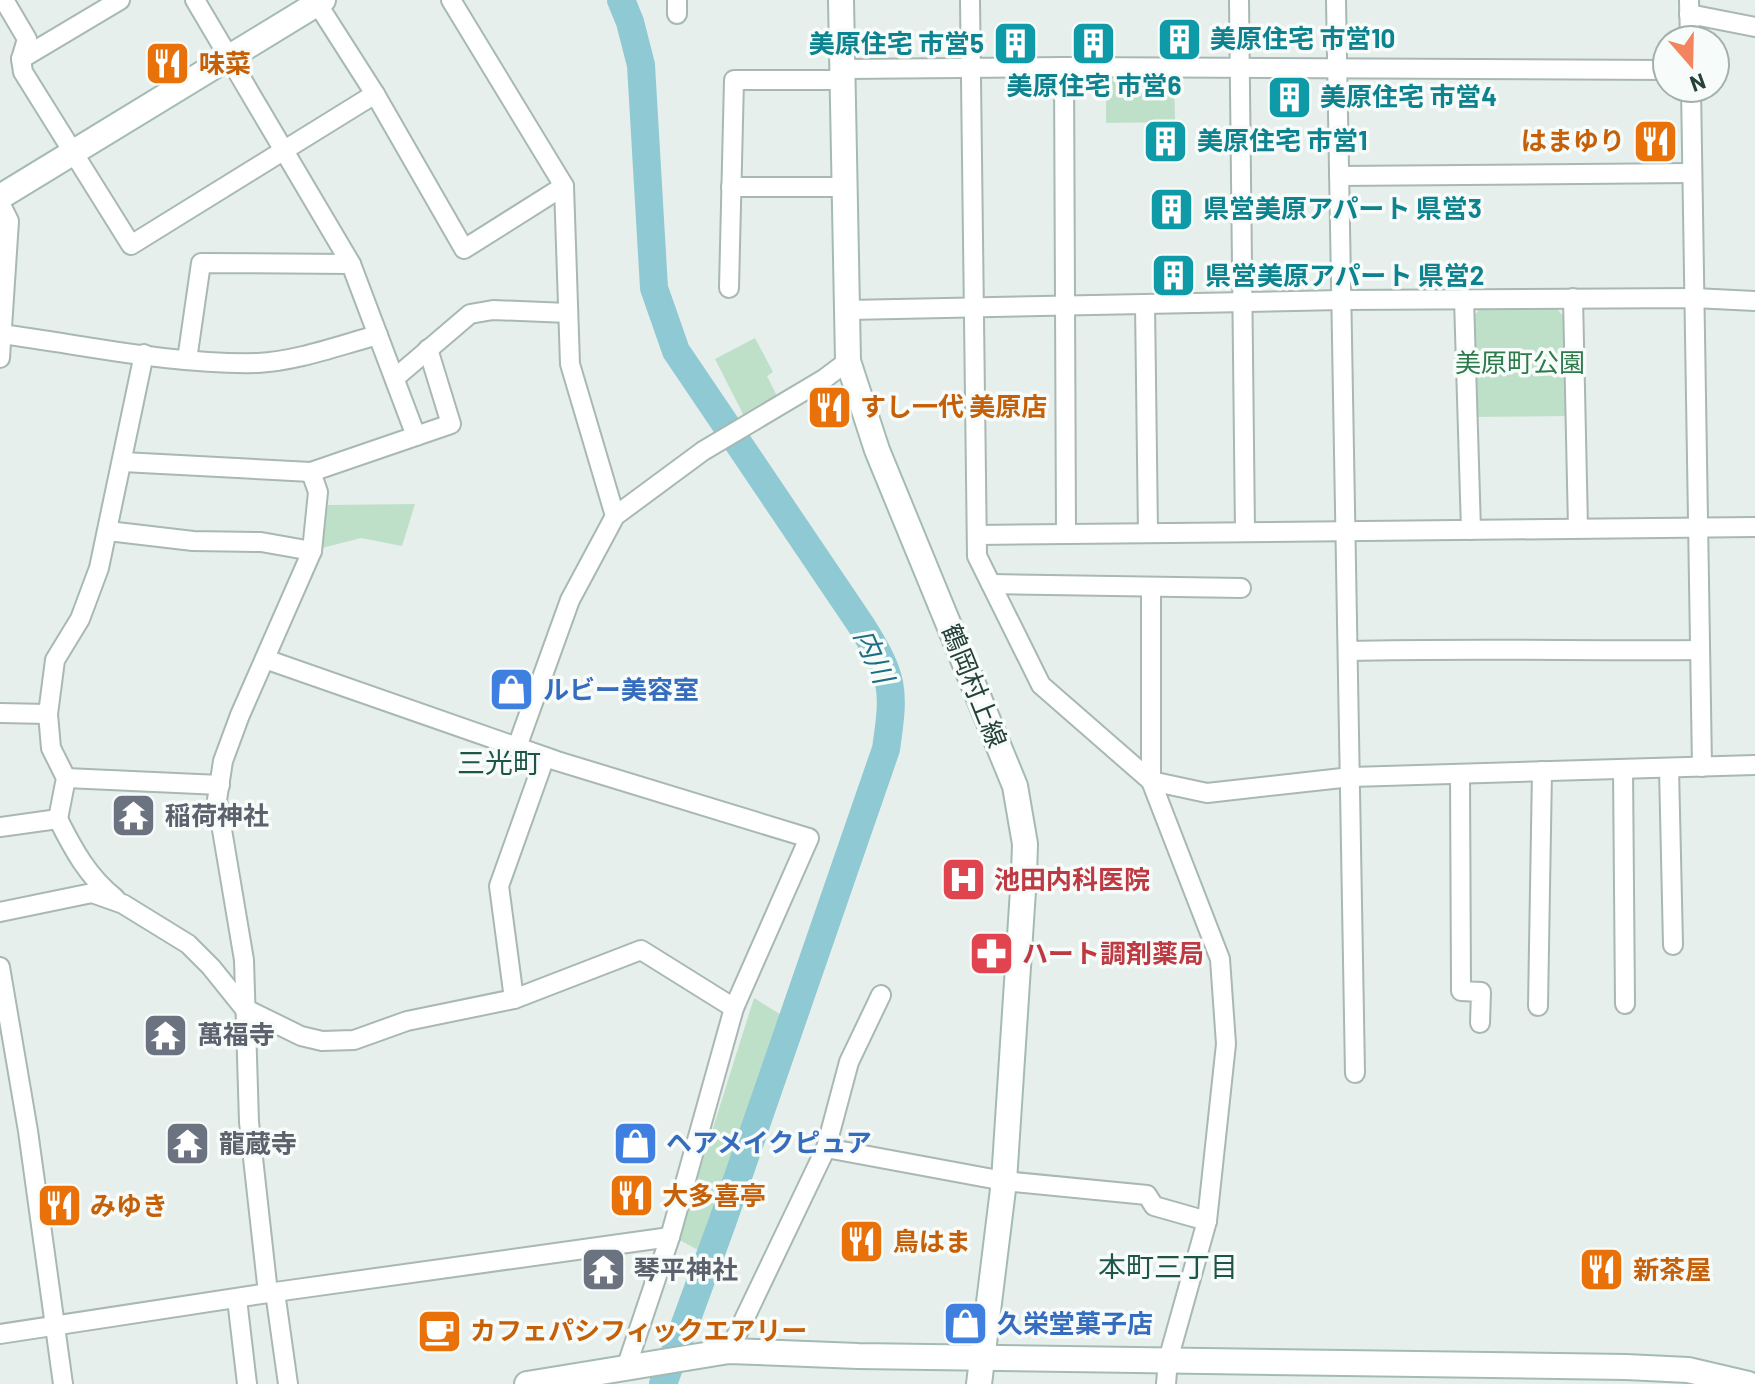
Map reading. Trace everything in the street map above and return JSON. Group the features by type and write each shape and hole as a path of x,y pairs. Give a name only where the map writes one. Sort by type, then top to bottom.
{"street":[{"path":"4,0 27,39 21,59 23,72 131,245 375,94"},
{"path":"21,59 120,0"},
{"path":"195,0 351,264 416,436"},
{"path":"451,0 564,186 570,364 615,516"},
{"name":"鶴岡村上線","path":"841,0 848,361 877,450 1015,786 1025,844 1004,1181 979,1384"},
{"path":"970,0 977,556 1041,685 1151,781 1207,793 1351,777 1755,765"},
{"path":"1239,0 1245,532"},
{"path":"1336,0 1355,1073"},
{"path":"0,358 9,221 0,200 72,152 318,1 464,249 564,186"},
{"path":"1689,7 1755,27"},
{"path":"1064,67 1066,534"},
{"path":"729,288 734,80 1064,67 1651,70"},
{"path":"1691,104 1702,767"},
{"path":"1339,176 1692,173"},
{"path":"731,187 845,187"},
{"path":"187,360 201,263 351,264"},
{"path":"1573,298 1578,528"},
{"path":"848,310 1341,300 1694,298 1755,301"},
{"path":"1464,299 1471,530"},
{"path":"1145,304 1148,533"},
{"path":"395,378 470,314 493,310 568,313"},
{"path":"1,334 187,360 260,363 378,335"},
{"path":"123,462 311,472 451,424 428,349"},
{"path":"144,354 99,568 80,619 55,660 48,714 51,748 66,778 58,819 76,854 100,886 188,944 244,1008 301,1036 322,1041 354,1040 407,1021 514,999 641,950 734,1008"},
{"path":"517,747 570,600 615,516 703,451 748,426 848,361"},
{"path":"288,1384 271,1293 249,1122 244,960 217,800 223,761 312,551 318,492 311,472"},
{"path":"977,535 1755,527"},
{"path":"108,531 193,541 261,542 312,551"},
{"path":"991,584 1241,588"},
{"path":"1151,587 1151,781 1220,959 1226,1044 1207,1221 1167,1372"},
{"path":"1349,651 1483,648 1527,651 1700,650"},
{"path":"265,659 545,757 809,838 734,1008 670,1237 626,1368"},
{"path":"0,713 48,714"},
{"path":"514,999 499,886 545,757"},
{"path":"1669,768 1673,945"},
{"path":"1623,769 1625,1004"},
{"path":"1538,1006 1542,771"},
{"path":"1460,774 1461,991 1481,992 1480,1023"},
{"path":"66,778 220,785"},
{"path":"0,827 58,819"},
{"path":"0,912 92,893 123,904"},
{"path":"0,967 28,1131 63,1384"},
{"path":"729,1351 826,1148 849,1062 881,995"},
{"path":"826,1148 1004,1181 1147,1195 1154,1206 1207,1221"},
{"path":"0,1334 670,1237"},
{"path":"237,1299 247,1384"},
{"path":"527,1384 729,1351 984,1357 1167,1372 1657,1376 1688,1370 1748,1384"}],"green space":[{"path":"1174,75 1175,122 1106,123 1106,77"},
{"name":"美原町公園","path":"1557,309 1570,324 1572,416 1472,417 1468,322 1479,310"},
{"path":"755,338 773,372 767,376 779,400 745,418 715,359"},
{"path":"415,504 402,546 361,538 318,549 328,505"},
{"path":"754,998 783,1016 705,1254 678,1239"}],"waterway":[{"name":"内川","path":"621,0 641,65 654,288 676,351 861,625 886,671 891,697 886,749 663,1384"}],"place":[{"name":"美原住宅 市営10","path":"1179,39"},
{"name":"美原住宅 市営6","path":"1094,43"},
{"name":"美原住宅 市営5","path":"1015,44"},
{"name":"味菜","path":"168,64"},
{"name":"美原住宅 市営4","path":"1289,97"},
{"name":"美原住宅 市営1","path":"1166,141"},
{"name":"はまゆり","path":"1656,141"},
{"name":"県営美原アパート 県営3","path":"1172,209"},
{"name":"県営美原アパート 県営2","path":"1174,276"},
{"name":"すし一代 美原店","path":"829,407"},
{"name":"ルビー美容室","path":"512,690"},
{"name":"稲荷神社","path":"134,816"},
{"name":"池田内科医院","path":"963,880"},
{"name":"ハート調剤薬局","path":"991,954"},
{"name":"萬福寺","path":"166,1035"},
{"name":"ヘアメイクピュア","path":"635,1143"},
{"name":"龍蔵寺","path":"188,1144"},
{"name":"大多喜亭","path":"631,1196"},
{"name":"みゆき","path":"59,1206"},
{"name":"鳥はま","path":"862,1242"},
{"name":"琴平神社","path":"603,1270"},
{"name":"新茶屋","path":"1602,1270"},
{"name":"久栄堂菓子店","path":"966,1324"},
{"name":"カフェパシフィックエアリー","path":"439,1331"}],"district":[{"name":"三光町","path":"499,763"},
{"name":"本町三丁目","path":"1168,1267"}]}
